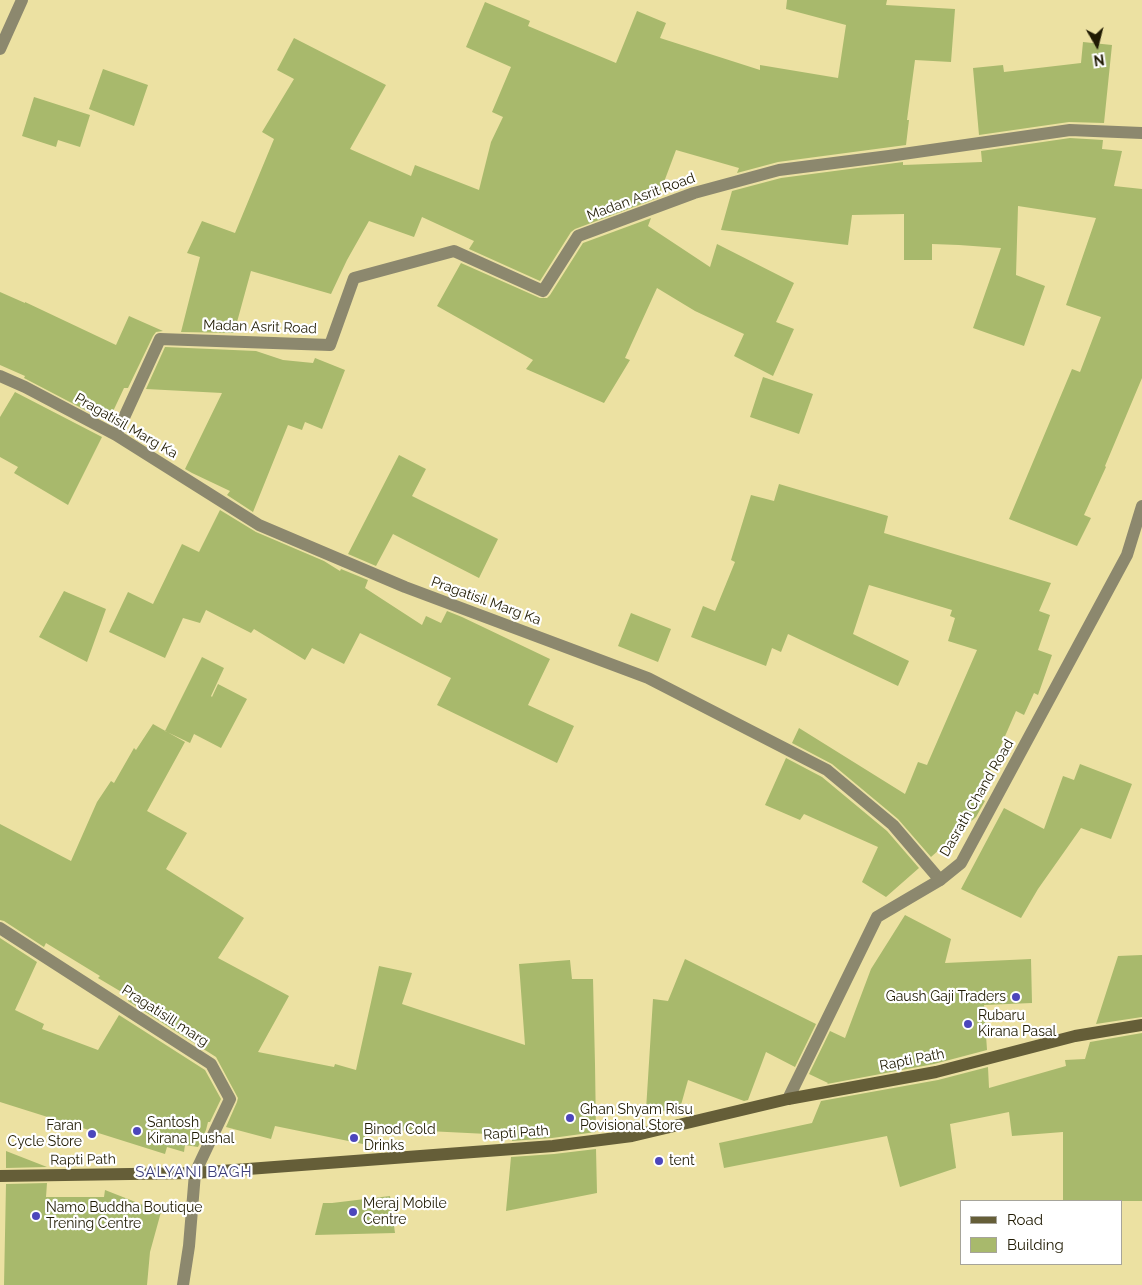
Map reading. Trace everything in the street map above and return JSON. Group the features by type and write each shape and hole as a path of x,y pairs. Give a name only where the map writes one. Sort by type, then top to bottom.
{"main road":[{"name":"Rapti Path","path":"0,1176 195,1173 573,1143 632,1136 788,1099 936,1072 1075,1036 1142,1025"}],"street":[{"path":"0,49 22,0"},
{"name":"Madan Asrit Road","path":"116,435 160,338 330,345 354,278 454,251 543,291 578,236 694,193 779,170 1070,130 1142,133"},
{"name":"Pragatisil Marg Ka","path":"0,376 25,387 116,435 259,525 405,587 648,678 827,770 893,825 940,880"},
{"name":"Dasrath Chand Road","path":"788,1099 877,917 940,880 961,863 1127,555 1142,506"},
{"name":"Pragatisill marg","path":"0,928 211,1064 230,1099 195,1173"},
{"path":"183,1285 189,1246 195,1173"}],"building":[{"path":"787,0 887,0 886,5 955,9 951,62 915,60 907,120 909,120 906,145 778,162 737,173 739,168 676,150 658,198 575,229 571,232 540,281 469,249 474,241 422,217 414,237 369,221 347,260 331,294 251,271 234,333 181,332 200,257 187,253 202,221 235,233 274,139 262,132 294,79 277,70 294,38 386,85 350,149 411,176 415,165 479,190 491,142 503,117 492,112 511,67 466,47 485,2 530,21 528,26 616,63 637,11 666,23 660,38 760,70 760,65 838,78 846,25 786,9"},
{"path":"1083,42 1112,45 1104,123 1069,122 979,135 973,68 1003,65 1004,72 1081,63"},
{"path":"103,69 148,85 134,126 89,109"},
{"path":"34,97 90,115 80,147 58,140 56,147 22,136"},
{"path":"1070,138 1103,140 1102,149 1122,151 1114,186 1142,189 1142,378 1106,467 1084,515 1091,518 1077,546 1009,519 1072,369 1080,372 1101,317 1066,305 1096,218 1018,206 1016,275 1045,286 1024,346 973,328 1001,248 932,244 932,260 904,260 904,214 852,215 848,245 721,230 732,191 781,178 903,162 903,165 982,162 981,151"},
{"path":"651,218 648,226 710,267 717,244 794,283 776,322 794,329 773,376 734,356 744,334 695,311 657,288 625,358 630,360 604,403 526,369 533,360 437,306 461,263 540,298 547,298 583,243"},
{"path":"0,292 116,345 129,316 163,331 156,332 153,336 128,388 124,388 108,422 24,378 25,376 0,365"},
{"path":"165,347 256,351 283,360 313,363 315,358 345,370 322,429 305,422 302,430 288,425 253,512 227,495 230,491 185,469 222,393 146,389"},
{"path":"763,377 813,394 799,434 750,417"},
{"path":"15,392 102,437 68,505 14,473 18,467 0,457 0,417"},
{"path":"399,455 426,469 412,496 498,539 479,578 393,534 376,566 348,554"},
{"path":"779,484 888,516 884,533 1051,583 1039,611 1050,615 1038,650 1052,655 1038,695 1034,693 1024,715 1016,711 985,782 979,798 985,801 976,817 931,857 898,819 832,764 792,743 799,728 905,794 918,762 927,765 977,650 948,641 955,618 950,616 952,610 869,585 853,634 909,661 898,686 788,634 781,652 772,648 766,666 691,637 703,606 715,611 735,562 731,560 751,495 774,501"},
{"path":"220,510 256,532 324,561 340,571 341,569 368,580 365,588 422,625 426,616 441,623 447,611 550,659 528,705 574,726 557,763 437,705 451,678 360,633 344,664 312,648 305,660 254,629 251,633 206,610 200,623 183,618 165,658 109,632 128,592 153,604 182,544 199,552"},
{"path":"64,591 106,609 87,662 39,637"},
{"path":"631,613 671,629 658,662 618,646"},
{"path":"202,657 224,668 212,697 218,684 247,699 221,748 194,734 190,743 165,731"},
{"path":"153,724 185,742 147,811 187,833 166,869 244,918 218,958 289,996 258,1052 334,1067 335,1064 356,1070 379,966 412,973 402,1004 525,1045 519,964 570,960 572,979 593,979 596,1132 512,1141 513,1135 489,1137 488,1134 367,1130 363,1144 275,1126 271,1139 226,1127 238,1098 216,1057 128,1001 130,997 98,978 100,976 46,943 44,947 0,920 0,824 71,861 97,802 111,781 114,783 134,748 136,750"},
{"path":"786,758 822,777 887,831 919,868 886,897 862,882 878,847 804,814 800,820 765,805"},
{"path":"1080,764 1132,784 1111,839 1081,828 1038,889 1021,918 961,889 1004,808 1044,829 1063,776 1074,780"},
{"path":"905,915 951,939 945,963 1031,959 1032,1003 984,1005 987,1050 934,1064 827,1084 809,1074 830,1031 845,1038 871,969"},
{"path":"0,938 37,962 15,1010 44,1024 42,1029 98,1050 119,1015 205,1070 221,1099 210,1122 208,1122 198,1147 185,1145 184,1152 167,1147 165,1154 0,1102"},
{"path":"1142,955 1142,1017 1096,1024 1118,956"},
{"path":"685,959 816,1024 795,1067 766,1052 748,1100 744,1101 688,1080 679,1112 646,1110 653,999 668,1001"},
{"path":"1142,1033 1142,1201 1063,1200 1063,1132 1012,1136 1009,1112 950,1124 956,1168 900,1187 887,1136 724,1168 719,1143 812,1123 821,1101 938,1080 988,1067 989,1088 1066,1066 1065,1060 1085,1059 1090,1042"},
{"path":"596,1149 597,1193 506,1211 511,1157"},
{"path":"6,1151 47,1167 6,1168"},
{"path":"47,1183 46,1197 104,1197 105,1190 161,1212 150,1252 147,1285 4,1285 6,1184"},
{"path":"390,1196 395,1233 315,1235 323,1203"}],"place":[{"name":"Gaush Gaji Traders","path":"1016,997"},
{"name":"Rubaru Kirana Pasal","path":"968,1024"},
{"name":"Ghan Shyam Risu Povisional Store","path":"570,1118"},
{"name":"Santosh Kirana Pushal","path":"137,1131"},
{"name":"Faran Cycle Store","path":"92,1134"},
{"name":"Binod Cold Drinks","path":"354,1138"},
{"name":"tent","path":"659,1161"},
{"name":"Meraj Mobile Centre","path":"353,1212"},
{"name":"Namo Buddha Boutique Trening Centre","path":"36,1216"}],"district":[{"name":"SALYANI BAGH","path":"194,1172"}]}
